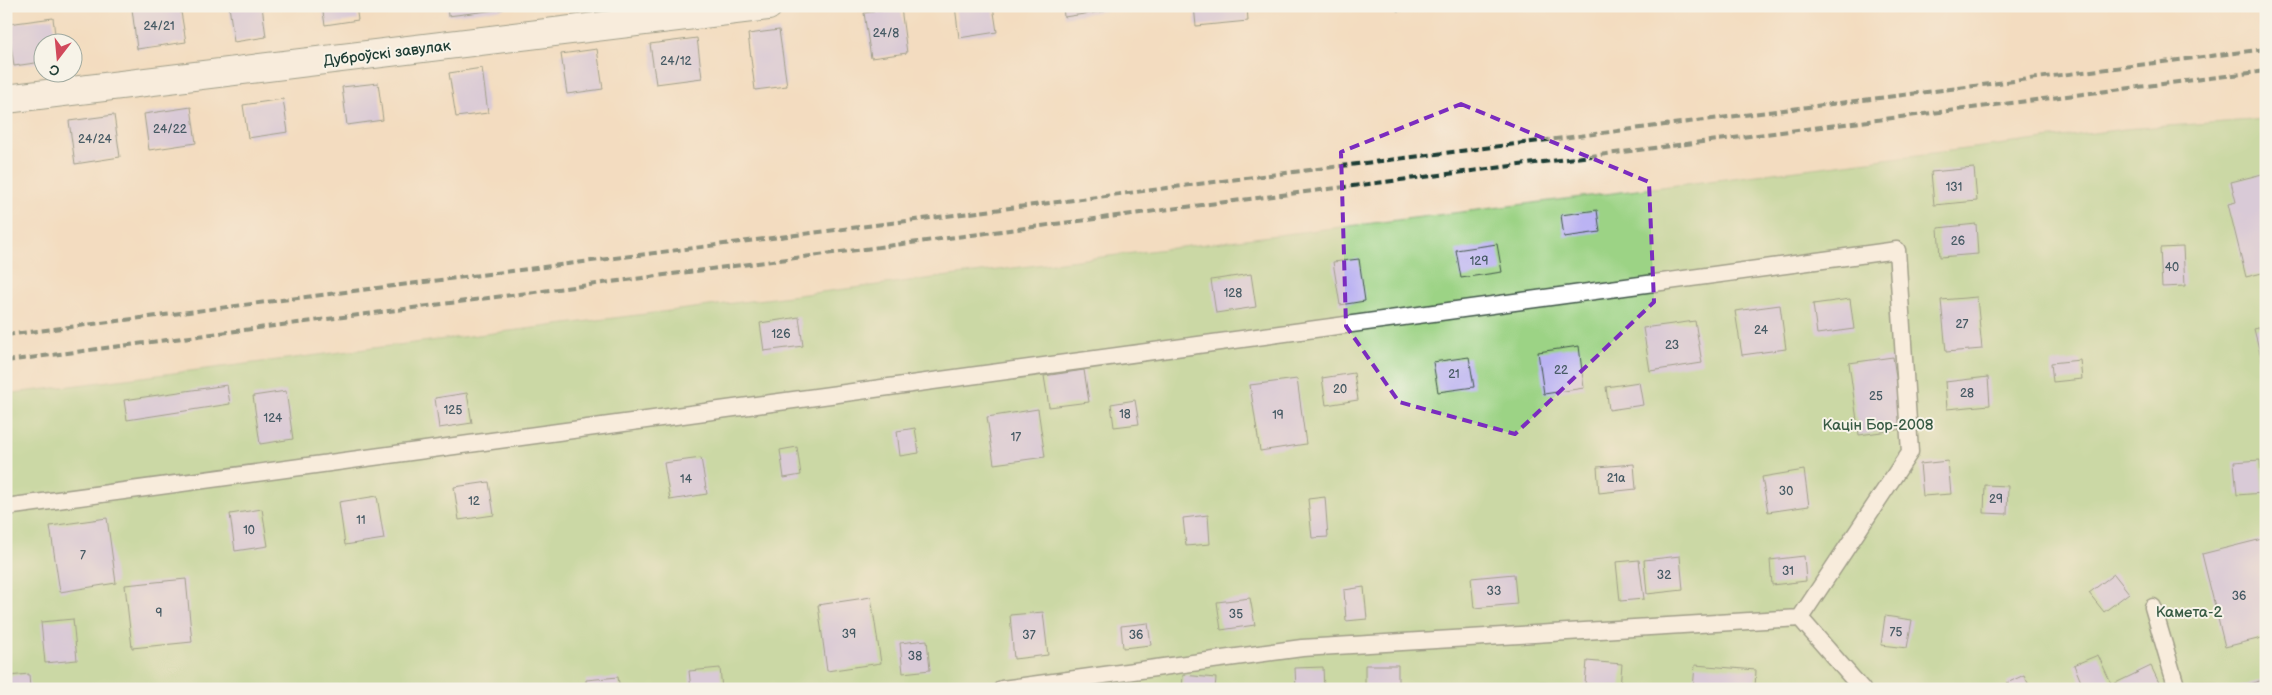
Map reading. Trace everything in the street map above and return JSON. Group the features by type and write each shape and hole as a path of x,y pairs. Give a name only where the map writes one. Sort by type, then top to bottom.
{"street":[{"name":"Дуброўскі завулак","path":"6,99 768,6"}],"lane":[{"path":"6,507 1897,250 1910,452 1800,618"},
{"path":"2153,607 2177,689"},
{"path":"1002,689 1302,648 1800,618"},
{"path":"1800,618 1862,689"}],"highlighted area":[{"path":"1461,104 1649,182 1654,302 1515,434 1399,402 1346,326 1341,152"}],"green space":[{"name":"Кацін Бор-2008","path":"2266,119 2266,689 6,689 6,394 2125,129"}],"building":[{"path":"148,6 180,6 186,42 137,49 132,9"},
{"path":"229,6 262,6 266,37 234,42"},
{"path":"322,6 356,6 358,20 325,25"},
{"path":"447,6 504,6 504,9 448,16"},
{"path":"955,6 993,6 997,32 959,38"},
{"path":"1063,6 1104,6 1105,11 1064,17"},
{"path":"1194,6 1247,6 1248,21 1196,26"},
{"path":"1396,6 1436,6 1436,8 1397,11"},
{"path":"901,8 907,53 871,58 864,13"},
{"path":"53,18 55,32 32,32 32,63 14,66 8,24"},
{"path":"779,30 787,86 755,90 748,34"},
{"path":"697,38 702,78 656,84 650,44"},
{"path":"597,49 603,89 567,94 561,54"},
{"path":"482,68 488,113 456,117 449,73"},
{"path":"378,83 383,120 347,125 342,87"},
{"path":"283,99 288,132 248,138 243,105"},
{"path":"191,107 196,143 149,150 144,114"},
{"path":"114,115 120,157 75,164 69,121"},
{"path":"1974,168 1977,201 1934,205 1931,172"},
{"path":"2266,173 2266,272 2246,277 2228,204 2236,202 2231,182"},
{"path":"1597,210 1600,232 1564,237 1561,215"},
{"path":"1976,224 1978,254 1940,257 1938,228"},
{"path":"1497,244 1502,272 1461,278 1456,250"},
{"path":"2183,247 2185,286 2162,287 2160,248"},
{"path":"1359,259 1365,301 1340,305 1333,262"},
{"path":"1251,274 1256,307 1216,313 1211,280"},
{"path":"1977,297 1982,349 1946,352 1941,300"},
{"path":"1850,299 1854,329 1817,334 1813,304"},
{"path":"1780,305 1786,349 1742,355 1735,311"},
{"path":"799,317 803,346 764,351 760,323"},
{"path":"1695,321 1702,363 1650,371 1643,328"},
{"path":"2266,326 2266,365 2263,365 2254,329"},
{"path":"1579,346 1584,388 1544,394 1538,352"},
{"path":"1469,357 1474,387 1438,392 1433,362"},
{"path":"1893,357 1904,429 1859,435 1849,363"},
{"path":"2080,360 2082,379 2053,382 2051,363"},
{"path":"1084,370 1089,402 1049,407 1044,376"},
{"path":"1354,373 1358,400 1326,405 1322,378"},
{"path":"1988,377 1990,405 1947,409 1945,382"},
{"path":"1297,379 1306,444 1260,451 1250,385"},
{"path":"1639,382 1643,405 1609,410 1606,387"},
{"path":"227,385 230,404 127,420 124,400"},
{"path":"286,391 293,439 260,444 253,396"},
{"path":"467,393 472,423 439,428 435,398"},
{"path":"1135,400 1139,424 1114,427 1111,404"},
{"path":"1038,409 1045,457 994,464 987,417"},
{"path":"915,428 919,453 900,456 897,431"},
{"path":"797,447 801,475 784,478 780,450"},
{"path":"701,458 707,494 670,500 664,463"},
{"path":"2260,460 2263,493 2237,495 2234,462"},
{"path":"1948,461 1951,494 1923,496 1920,464"},
{"path":"1634,464 1636,489 1599,493 1597,467"},
{"path":"1804,470 1809,506 1768,512 1762,477"},
{"path":"489,482 494,515 459,520 454,487"},
{"path":"1985,485 2008,486 2007,514 1984,513"},
{"path":"377,496 384,539 345,545 339,502"},
{"path":"1325,497 1328,537 1312,538 1308,499"},
{"path":"262,509 268,546 235,551 230,514"},
{"path":"1208,515 1210,544 1186,546 1183,518"},
{"path":"107,518 116,583 60,592 50,526"},
{"path":"2266,538 2266,637 2225,647 2202,554"},
{"path":"1680,556 1683,590 1647,594 1644,560"},
{"path":"1804,556 1806,581 1772,585 1770,560"},
{"path":"1639,560 1644,599 1620,601 1616,562"},
{"path":"1514,574 1517,604 1474,608 1471,578"},
{"path":"2114,574 2129,593 2104,612 2089,593"},
{"path":"186,579 192,642 132,648 125,585"},
{"path":"1364,587 1367,619 1346,621 1344,590"},
{"path":"871,597 881,663 827,671 818,605"},
{"path":"1250,598 1255,625 1221,630 1217,602"},
{"path":"1043,612 1048,655 1014,659 1010,615"},
{"path":"1885,616 1912,620 1907,648 1881,645"},
{"path":"73,619 77,660 45,663 41,622"},
{"path":"1148,623 1151,645 1123,648 1121,626"},
{"path":"927,640 930,670 903,673 900,643"},
{"path":"2098,655 2111,683 2097,689 2084,689 2074,665"},
{"path":"1587,661 1622,664 1620,687 1585,684"},
{"path":"1365,665 1398,665 1398,689 1365,689"},
{"path":"1695,665 1756,670 1755,689 1693,689"},
{"path":"2151,666 2162,689 2103,689"},
{"path":"1323,667 1324,689 1296,689 1295,668"},
{"path":"720,668 722,689 691,689 689,671"},
{"path":"29,674 30,689 11,689 9,676"},
{"path":"1183,675 1216,678 1215,689 1182,689"},
{"path":"2024,675 2031,689 2009,689 2007,683"},
{"path":"618,677 620,689 586,689 586,680"},
{"path":"2263,680 2265,689 2235,689 2235,688"}],"railway":[{"path":"6,335 2266,49"},
{"path":"6,361 1209,204 2266,71"}],"park label":[{"name":"Камета-2","path":"2189,612"}]}
